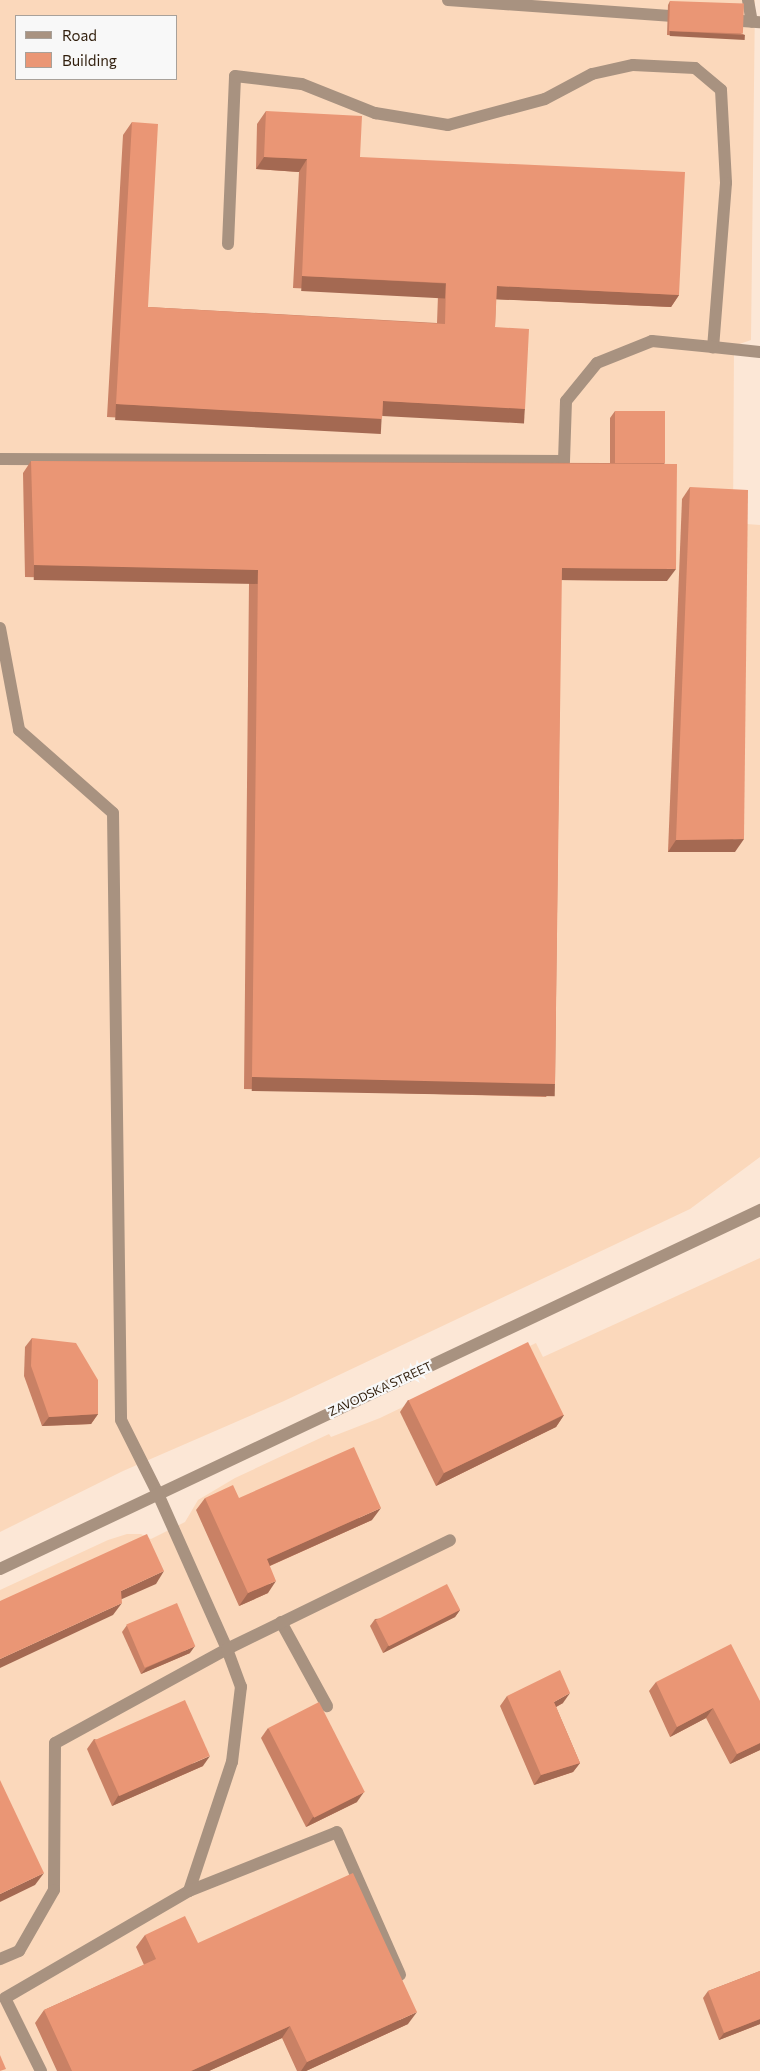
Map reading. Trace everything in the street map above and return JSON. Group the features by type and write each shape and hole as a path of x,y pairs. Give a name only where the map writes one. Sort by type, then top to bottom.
{"street":[{"path":"448,0 693,18"},
{"path":"713,19 756,22 748,0"},
{"path":"228,244 235,76 302,84 374,113 448,125 545,99 592,74 624,67 695,68 721,90 726,183 713,347"},
{"path":"0,459 564,461 566,400 597,363 652,341 760,352"},
{"path":"0,628 19,730 113,812 121,1420 158,1494 227,1649 241,1687 232,1762 189,1891"},
{"name":"ZAVODSKA STREET","path":"0,1569 760,1210"},
{"path":"0,1959 19,1950 54,1890 55,1743 227,1649 450,1540"},
{"path":"281,1622 327,1706"},
{"path":"40,2071 5,1998 189,1891 337,1832 400,1976"}],"shaded area":[{"path":"0,0 755,0 751,340 734,346 733,523 760,525 760,1157 690,1209 284,1401 123,1471 0,1532"},
{"path":"760,1258 760,2071 0,2071 0,1590 108,1540 127,1534 141,1534 151,1539 185,1522 198,1500 235,1478 329,1434 331,1437 380,1418 536,1343 543,1357"}],"building":[{"path":"670,1 744,4 743,34 669,31"},
{"path":"266,111 362,116 360,157 685,172 679,295 497,286 495,327 529,329 525,409 383,401 382,419 116,404 132,122 158,124 148,307 445,324 446,283 302,276 307,159 264,157"},
{"path":"615,411 665,411 665,463 615,463"},
{"path":"31,461 677,464 676,569 562,568 555,1084 252,1077 258,570 34,565"},
{"path":"690,487 748,490 744,839 676,840"},
{"path":"32,1338 76,1343 98,1380 98,1414 49,1417 31,1366"},
{"path":"528,1342 564,1415 444,1473 408,1400"},
{"path":"354,1447 381,1508 267,1559 276,1581 248,1593 205,1498 233,1485 239,1498"},
{"path":"147,1534 164,1571 121,1591 122,1603 0,1659 0,1601"},
{"path":"447,1584 460,1610 389,1646 376,1620"},
{"path":"177,1603 195,1646 145,1668 126,1624"},
{"path":"731,1644 760,1701 760,1743 737,1754 713,1708 677,1727 656,1682"},
{"path":"560,1670 570,1693 554,1702 580,1763 541,1775 507,1696"},
{"path":"185,1700 210,1756 119,1796 95,1740"},
{"path":"319,1702 365,1792 314,1818 268,1728"},
{"path":"0,1780 44,1873 0,1894"},
{"path":"353,1873 417,2012 307,2062 290,2026 191,2071 72,2071 44,2010 156,1959 145,1935 185,1916 198,1943"},
{"path":"760,1971 760,2019 724,2033 708,1991"},
{"path":"0,2055 6,2069 0,2071"}]}
